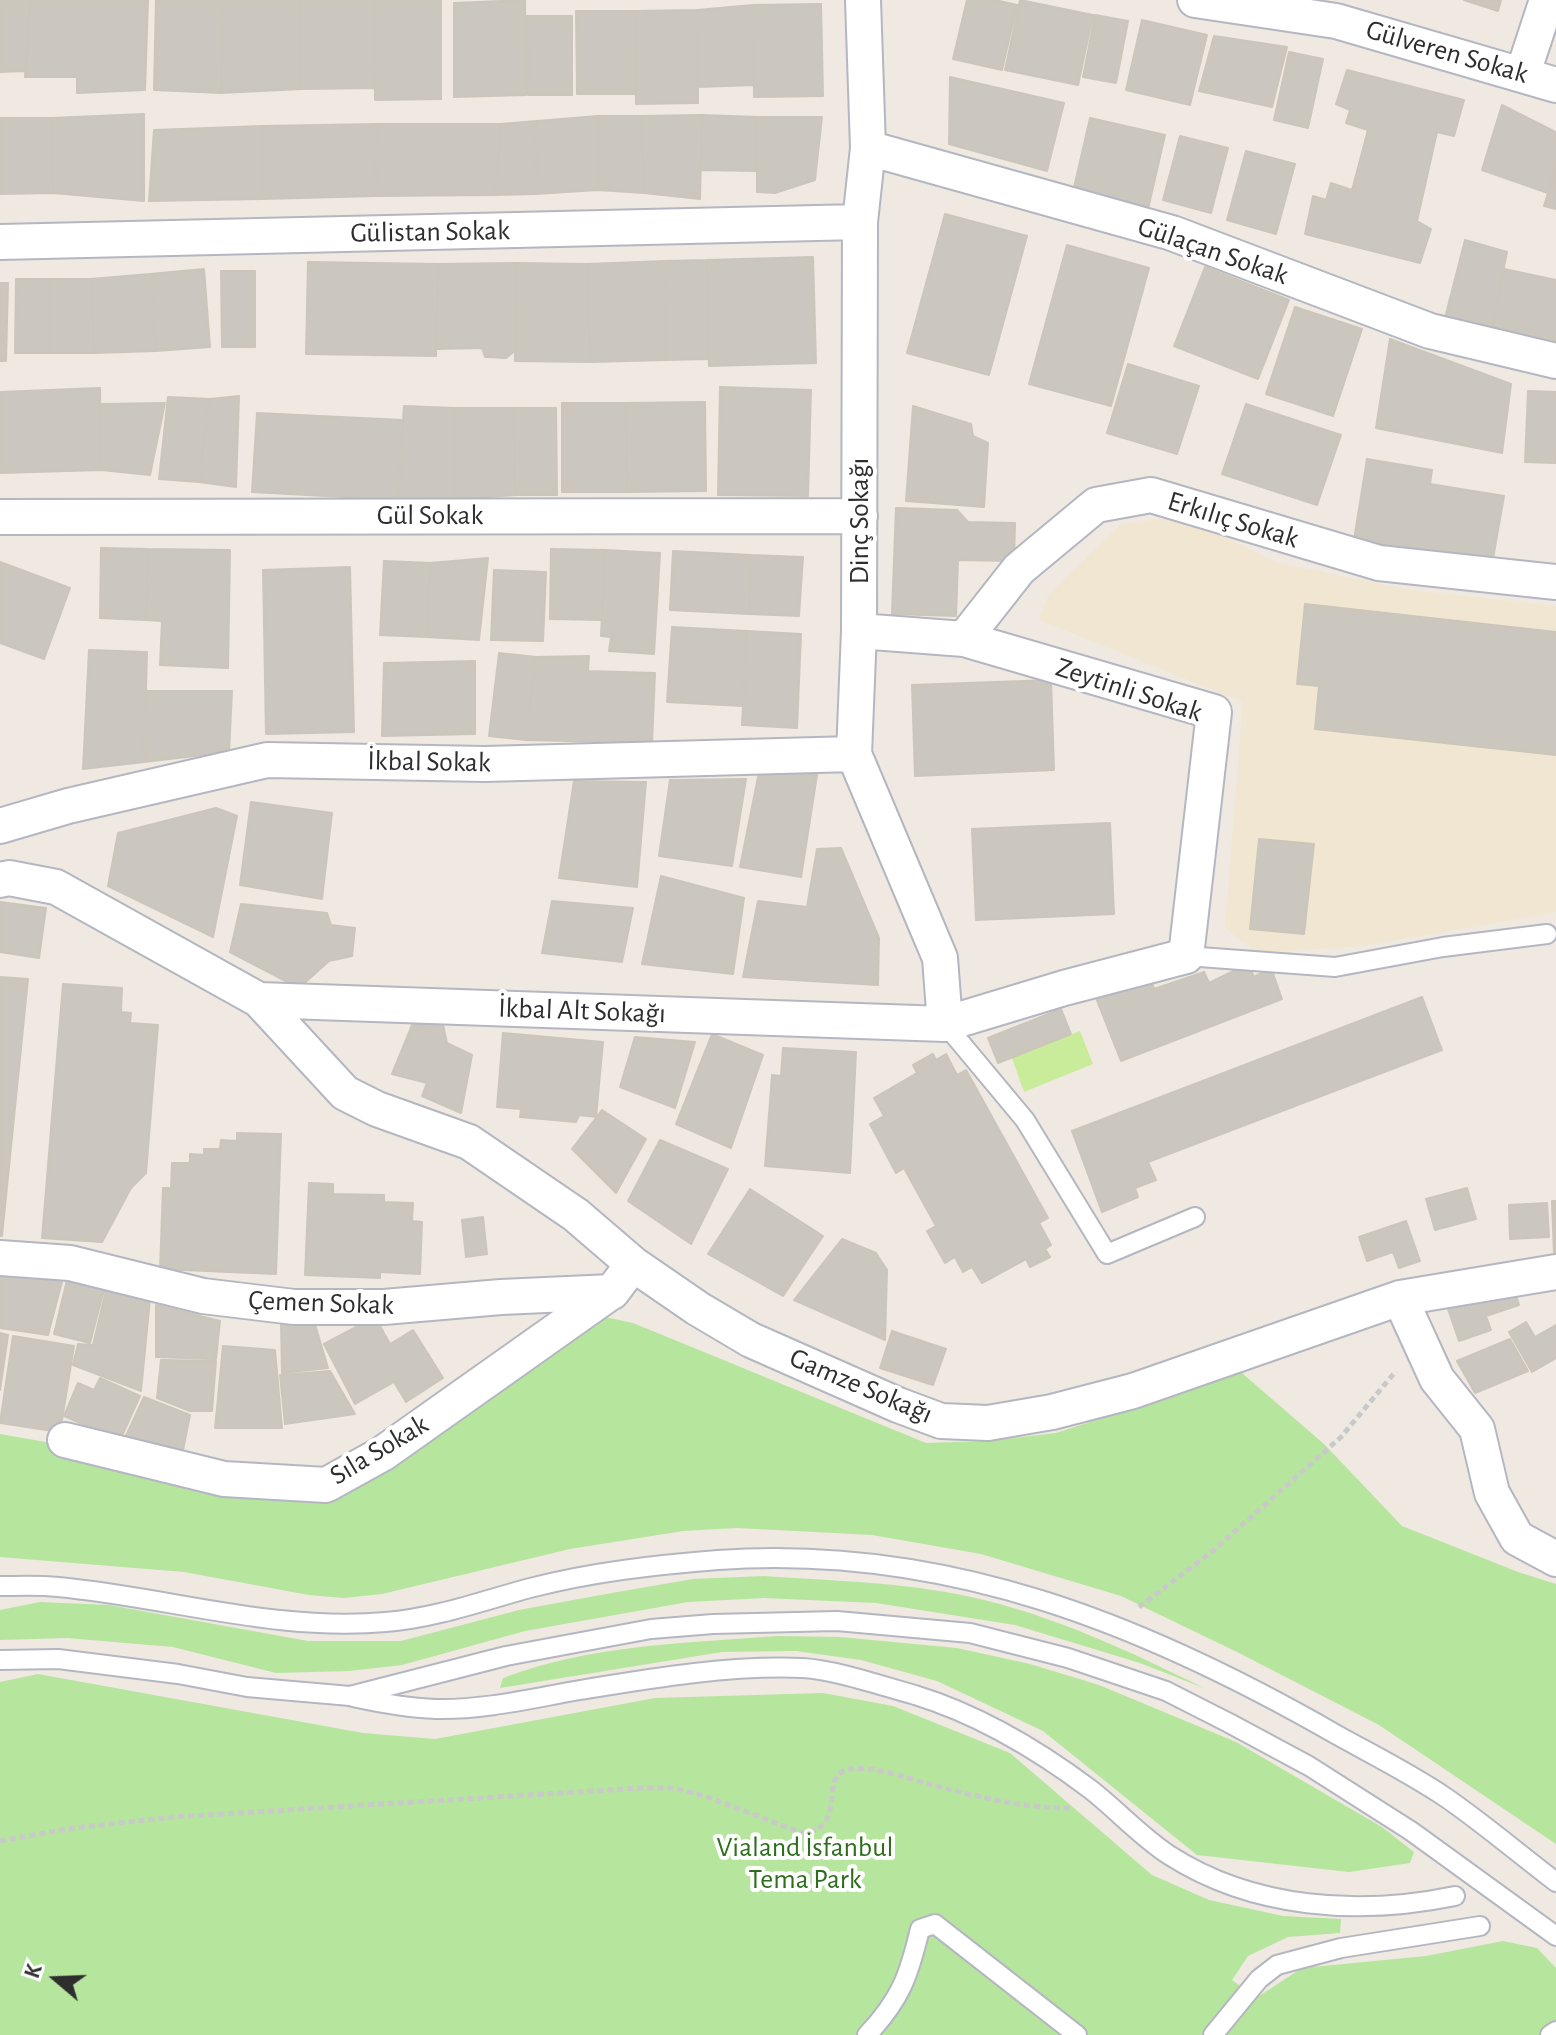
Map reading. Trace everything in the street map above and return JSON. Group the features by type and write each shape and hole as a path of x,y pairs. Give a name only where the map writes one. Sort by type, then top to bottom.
{"street":[{"name":"Dinç Sokağı","path":"863,0 868,148 860,222 859,631 854,754 940,958 945,1024"},
{"name":"Gülveren Sokak","path":"1195,0 1338,10 1556,85"},
{"path":"1523,73 1547,0"},
{"name":"Gülaçan Sokak","path":"868,148 1172,233 1430,331 1556,361"},
{"name":"Gülistan Sokak","path":"0,242 860,222"},
{"name":"Erkılıç Sokak","path":"964,639 1019,569 1096,505 1151,495 1379,563 1556,582"},
{"name":"Gül Sokak","path":"0,517 860,516"},
{"name":"Zeytinli Sokak","path":"859,631 964,639 1214,712 1186,956"},
{"name":"İkbal Sokak","path":"4,825 68,806 267,760 485,764 854,754"},
{"path":"4,825 4,879"},
{"name":"İkbal Alt Sokağı","path":"4,879 56,887 259,1000 945,1024 1186,956"},
{"name":"Gamze Sokağı","path":"259,1000 345,1093 387,1113 469,1142 576,1215 633,1264 751,1340 941,1421 988,1423 1052,1412 1133,1391 1400,1298 1556,1272"},
{"name":"Çemen Sokak","path":"0,1258 70,1263 203,1296 294,1307 384,1307 612,1292"},
{"path":"612,1292 633,1264"},
{"name":"Sıla Sokak","path":"65,1440 224,1479 326,1485 382,1454 612,1292"},
{"path":"1400,1298 1437,1379 1477,1429 1492,1493 1517,1538 1556,1559"}],"lane":[{"path":"1186,956 1335,967 1443,947 1547,934"},
{"path":"945,1024 1025,1120 1107,1254 1195,1217"},
{"path":"0,1586 52,1586 97,1591 256,1618 316,1624 386,1622 456,1610 530,1588 602,1572 721,1560 829,1558 935,1572 1002,1586 1190,1658 1295,1711 1444,1796 1556,1882"},
{"path":"350,1696 506,1656 651,1629 837,1621 970,1633 1068,1658 1166,1691 1229,1723 1309,1766 1411,1831 1487,1889 1556,1936"},
{"path":"0,1660 58,1659 178,1674 247,1687 350,1696 391,1705 438,1709 522,1702 577,1690 669,1677 805,1668 880,1685 965,1714 1053,1763 1168,1854 1240,1890 1285,1901 1329,1905 1417,1904 1455,1896"},
{"path":"873,2033 905,1984 920,1929 935,1924 1077,2035"},
{"path":"1213,2035 1259,1979 1277,1965 1341,1948 1480,1926"},
{"path":"1550,2035 1556,2031"}],"path":[{"path":"1111,1626 1183,1575 1341,1437 1420,1341"},
{"path":"0,1841 73,1828 174,1817 641,1788 673,1788 705,1796 802,1833 815,1832 825,1826 829,1816 834,1779 841,1772 851,1769 900,1776 1017,1805 1110,1807"}],"shaded area":[{"path":"1180,516 1278,563 1410,590 1556,606 1556,912 1363,946 1257,953 1225,928 1243,702 1039,620 1048,596 1120,525"}],"green space":[{"path":"1080,1031 1093,1064 1024,1092 1012,1058"},
{"path":"600,1316 633,1323 926,1443 988,1441 1056,1433 1242,1373 1325,1445 1402,1526 1556,1584 1556,1844 1379,1725 1239,1653 1121,1596 981,1554 872,1535 737,1528 683,1531 570,1549 382,1594 344,1598 309,1595 184,1572 0,1557 0,1434 330,1492"},
{"path":"764,1576 920,1588 971,1597 1090,1635 1204,1688 1140,1663 1015,1625 876,1603 764,1598 688,1602 525,1631 402,1665 349,1671 276,1673 173,1647 67,1638 0,1640 0,1610 40,1602 109,1605 308,1641 401,1641 519,1610 606,1594 693,1579"},
{"path":"777,1636 840,1637 957,1648 1030,1664 1099,1685 1236,1742 1382,1827 1414,1852 1410,1863 1349,1872 1197,1855 1043,1731 937,1681 861,1660 796,1651 722,1652 500,1688 503,1678 569,1658 638,1647"},
{"name":"Vialand İsfanbul Tema Park","path":"38,1674 363,1733 435,1739 655,1698 823,1693 893,1706 1010,1753 1152,1875 1209,1900 1283,1916 1341,1919 1340,1933 1288,1937 1248,1956 1232,1980 1256,1998 1302,1968 1426,1956 1503,1941 1537,1948 1556,1968 1556,2035 0,2035 0,1682"}],"building":[{"path":"0,0 30,0 26,71 0,72"},
{"path":"30,0 148,0 145,90 77,93 77,77 25,77"},
{"path":"156,0 223,0 221,93 154,90"},
{"path":"223,0 301,0 301,89 221,93"},
{"path":"301,0 374,0 374,88 301,89"},
{"path":"374,0 441,0 441,99 375,100"},
{"path":"525,0 526,95 454,97 454,3"},
{"path":"967,0 995,0 1017,5 1002,70 953,59"},
{"path":"1020,0 1093,15 1078,85 1005,70"},
{"path":"1464,0 1501,0 1498,11"},
{"path":"821,4 823,96 754,97 753,5"},
{"path":"753,5 754,85 698,87 697,10"},
{"path":"697,10 698,103 636,104 635,11"},
{"path":"576,11 635,11 635,94 577,94"},
{"path":"1095,15 1128,21 1116,83 1083,77"},
{"path":"527,16 572,16 572,95 528,95"},
{"path":"1142,20 1207,35 1190,105 1126,90"},
{"path":"1214,36 1287,47 1272,107 1199,91"},
{"path":"1289,52 1323,59 1308,128 1274,120"},
{"path":"1347,70 1464,100 1454,136 1437,132 1417,221 1431,229 1420,263 1305,234 1313,196 1326,200 1331,183 1352,190 1368,130 1346,123 1350,110 1336,104"},
{"path":"950,77 1064,103 1047,171 949,144"},
{"path":"1502,105 1556,132 1556,167 1548,193 1482,170"},
{"path":"144,114 144,201 53,193 52,118"},
{"path":"702,115 700,199 644,193 641,116"},
{"path":"702,115 757,117 757,171 701,170"},
{"path":"598,116 641,116 644,193 598,190"},
{"path":"598,116 598,190 535,194 537,121"},
{"path":"757,117 822,117 815,180 775,193 757,192"},
{"path":"0,118 52,118 53,193 0,194"},
{"path":"1090,118 1165,135 1148,209 1073,192"},
{"path":"537,121 535,194 496,195 501,124"},
{"path":"378,124 375,196 262,199 262,126"},
{"path":"378,124 501,124 496,195 375,196"},
{"path":"262,126 262,199 149,201 154,130"},
{"path":"1180,136 1228,148 1211,213 1163,200"},
{"path":"1246,151 1295,164 1276,234 1227,220"},
{"path":"1556,167 1556,209 1544,206"},
{"path":"945,214 1027,236 989,375 907,353"},
{"path":"1465,240 1507,252 1491,331 1445,318"},
{"path":"1067,245 1149,268 1111,406 1029,384"},
{"path":"813,257 816,363 709,366 707,260"},
{"path":"707,260 708,359 666,360 665,261"},
{"path":"665,261 666,360 590,362 587,264"},
{"path":"308,262 438,264 436,356 306,354"},
{"path":"516,263 587,264 590,362 515,361"},
{"path":"516,263 516,350 506,358 485,357 482,348 436,349 438,264"},
{"path":"1205,267 1289,300 1258,379 1174,346"},
{"path":"204,269 210,347 156,351 150,274"},
{"path":"1504,269 1556,280 1556,352 1491,331"},
{"path":"221,271 255,271 255,347 222,347"},
{"path":"150,274 156,351 94,353 91,279"},
{"path":"16,279 50,279 50,353 15,353"},
{"path":"50,279 91,279 94,353 50,353"},
{"path":"0,283 8,283 6,361 0,361"},
{"path":"1295,307 1362,329 1333,416 1266,394"},
{"path":"1390,339 1511,384 1502,453 1376,428"},
{"path":"1128,364 1199,386 1177,454 1107,433"},
{"path":"720,387 811,390 808,496 718,495"},
{"path":"100,388 101,470 0,473 0,392"},
{"path":"1528,391 1556,392 1556,463 1525,462"},
{"path":"239,396 236,487 199,482 210,399"},
{"path":"168,397 210,399 199,482 159,479"},
{"path":"705,402 706,491 627,492 626,403"},
{"path":"165,403 150,475 101,470 100,404"},
{"path":"562,403 626,403 627,492 562,492"},
{"path":"1246,404 1341,435 1317,505 1222,474"},
{"path":"404,406 454,408 454,500 398,500"},
{"path":"913,406 971,424 973,436 988,443 984,507 906,501"},
{"path":"454,408 514,408 515,495 454,500"},
{"path":"514,408 556,408 557,495 515,495"},
{"path":"257,413 403,420 398,500 252,492"},
{"path":"1367,459 1432,470 1430,484 1504,496 1492,564 1354,540"},
{"path":"896,508 957,510 968,522 1015,523 1014,561 958,560 956,616 892,614"},
{"path":"101,548 148,549 146,620 100,618"},
{"path":"148,549 230,550 228,668 160,665 162,621 146,620"},
{"path":"551,549 605,550 602,620 550,619"},
{"path":"605,550 660,553 654,654 609,651 611,637 601,636"},
{"path":"673,551 751,555 749,614 670,610"},
{"path":"751,555 803,557 799,616 749,614"},
{"path":"488,558 479,640 427,637 430,563"},
{"path":"384,561 430,563 427,637 380,635"},
{"path":"0,562 70,588 44,659 0,643"},
{"path":"350,567 354,732 266,734 263,570"},
{"path":"494,570 546,572 543,641 491,640"},
{"path":"1305,604 1556,632 1556,755 1315,729 1319,686 1297,684"},
{"path":"672,627 747,631 743,706 667,702"},
{"path":"747,631 801,634 797,728 742,725"},
{"path":"89,650 147,652 144,762 83,769"},
{"path":"499,653 536,657 526,740 489,736"},
{"path":"589,656 588,671 655,673 652,743 526,740 536,657"},
{"path":"475,661 475,734 382,736 384,663"},
{"path":"1051,680 1054,770 915,776 912,685"},
{"path":"146,691 232,691 229,752 144,762"},
{"path":"760,767 817,775 801,877 740,867"},
{"path":"746,779 732,866 659,856 670,780"},
{"path":"574,781 646,782 637,887 559,878"},
{"path":"251,802 332,813 322,899 240,885"},
{"path":"216,808 237,816 213,937 108,886 118,833"},
{"path":"1110,823 1114,914 976,920 972,829"},
{"path":"1259,839 1314,844 1304,934 1250,929"},
{"path":"841,848 879,938 878,985 743,977 758,901 807,907 817,849"},
{"path":"661,876 744,898 733,974 642,964"},
{"path":"552,901 633,908 622,962 542,953"},
{"path":"0,902 46,908 39,958 0,952"},
{"path":"241,904 327,913 331,925 355,928 352,956 329,961 299,988 230,952"},
{"path":"1248,964 1254,977 1271,968 1282,999 1121,1061 1096,998 1150,976 1154,989 1204,972 1209,983"},
{"path":"0,977 28,979 2,1236 0,1236"},
{"path":"63,984 122,988 121,1012 131,1013 130,1023 158,1025 146,1173 131,1188 102,1242 42,1238"},
{"path":"1422,997 1442,1050 1148,1162 1156,1180 1135,1188 1138,1197 1102,1212 1072,1131"},
{"path":"1061,1009 1071,1034 998,1063 988,1038"},
{"path":"417,1013 442,1020 447,1043 472,1055 461,1113 422,1096 427,1083 392,1074"},
{"path":"503,1033 603,1042 596,1117 579,1115 576,1122 520,1117 521,1109 497,1107"},
{"path":"712,1034 763,1055 731,1148 676,1124"},
{"path":"635,1037 695,1042 675,1108 620,1087"},
{"path":"783,1048 856,1052 850,1173 765,1166 772,1075 781,1076"},
{"path":"933,1054 936,1060 946,1054 957,1075 966,1070 1048,1218 1039,1223 1051,1245 1045,1249 1050,1257 1030,1267 1026,1259 982,1283 972,1267 963,1272 955,1257 945,1263 927,1231 936,1226 904,1168 896,1173 870,1124 884,1116 874,1098 917,1073 913,1065"},
{"path":"602,1110 646,1139 616,1193 572,1149"},
{"path":"237,1133 281,1134 276,1274 160,1269 163,1188 171,1188 172,1163 190,1163 190,1154 204,1155 204,1149 220,1149 221,1140 237,1141"},
{"path":"660,1140 728,1169 691,1244 628,1201"},
{"path":"309,1183 333,1184 333,1194 384,1195 384,1202 413,1203 412,1221 422,1222 420,1274 380,1272 380,1278 305,1275"},
{"path":"1467,1188 1476,1219 1435,1230 1426,1199"},
{"path":"750,1189 823,1236 783,1296 708,1254"},
{"path":"1552,1201 1556,1201 1556,1254 1554,1254"},
{"path":"1547,1203 1549,1237 1510,1239 1509,1205"},
{"path":"483,1217 487,1254 466,1257 462,1220"},
{"path":"1406,1221 1420,1261 1399,1268 1393,1252 1367,1261 1359,1237"},
{"path":"842,1239 876,1253 887,1270 885,1340 794,1300"},
{"path":"0,1267 63,1278 48,1335 0,1328"},
{"path":"68,1276 105,1286 90,1343 54,1334"},
{"path":"107,1286 150,1299 141,1391 73,1365 78,1344 93,1345"},
{"path":"1514,1288 1519,1305 1486,1316 1491,1330 1459,1341 1448,1309"},
{"path":"156,1305 220,1321 216,1359 156,1357"},
{"path":"375,1317 390,1344 413,1330 443,1378 406,1402 394,1382 355,1404 324,1344"},
{"path":"314,1321 328,1368 282,1373 281,1322"},
{"path":"1526,1322 1535,1337 1556,1325 1556,1358 1532,1372 1509,1332"},
{"path":"892,1331 946,1349 933,1385 880,1368"},
{"path":"0,1333 8,1335 0,1390"},
{"path":"13,1336 74,1346 60,1432 0,1423"},
{"path":"1510,1339 1528,1371 1475,1393 1457,1361"},
{"path":"223,1346 275,1350 282,1428 215,1428"},
{"path":"161,1360 216,1361 212,1411 190,1411 157,1398"},
{"path":"330,1371 355,1414 285,1424 280,1375"},
{"path":"100,1378 140,1396 120,1440 64,1416 78,1383 94,1390"},
{"path":"144,1397 190,1415 182,1455 124,1440"}]}
